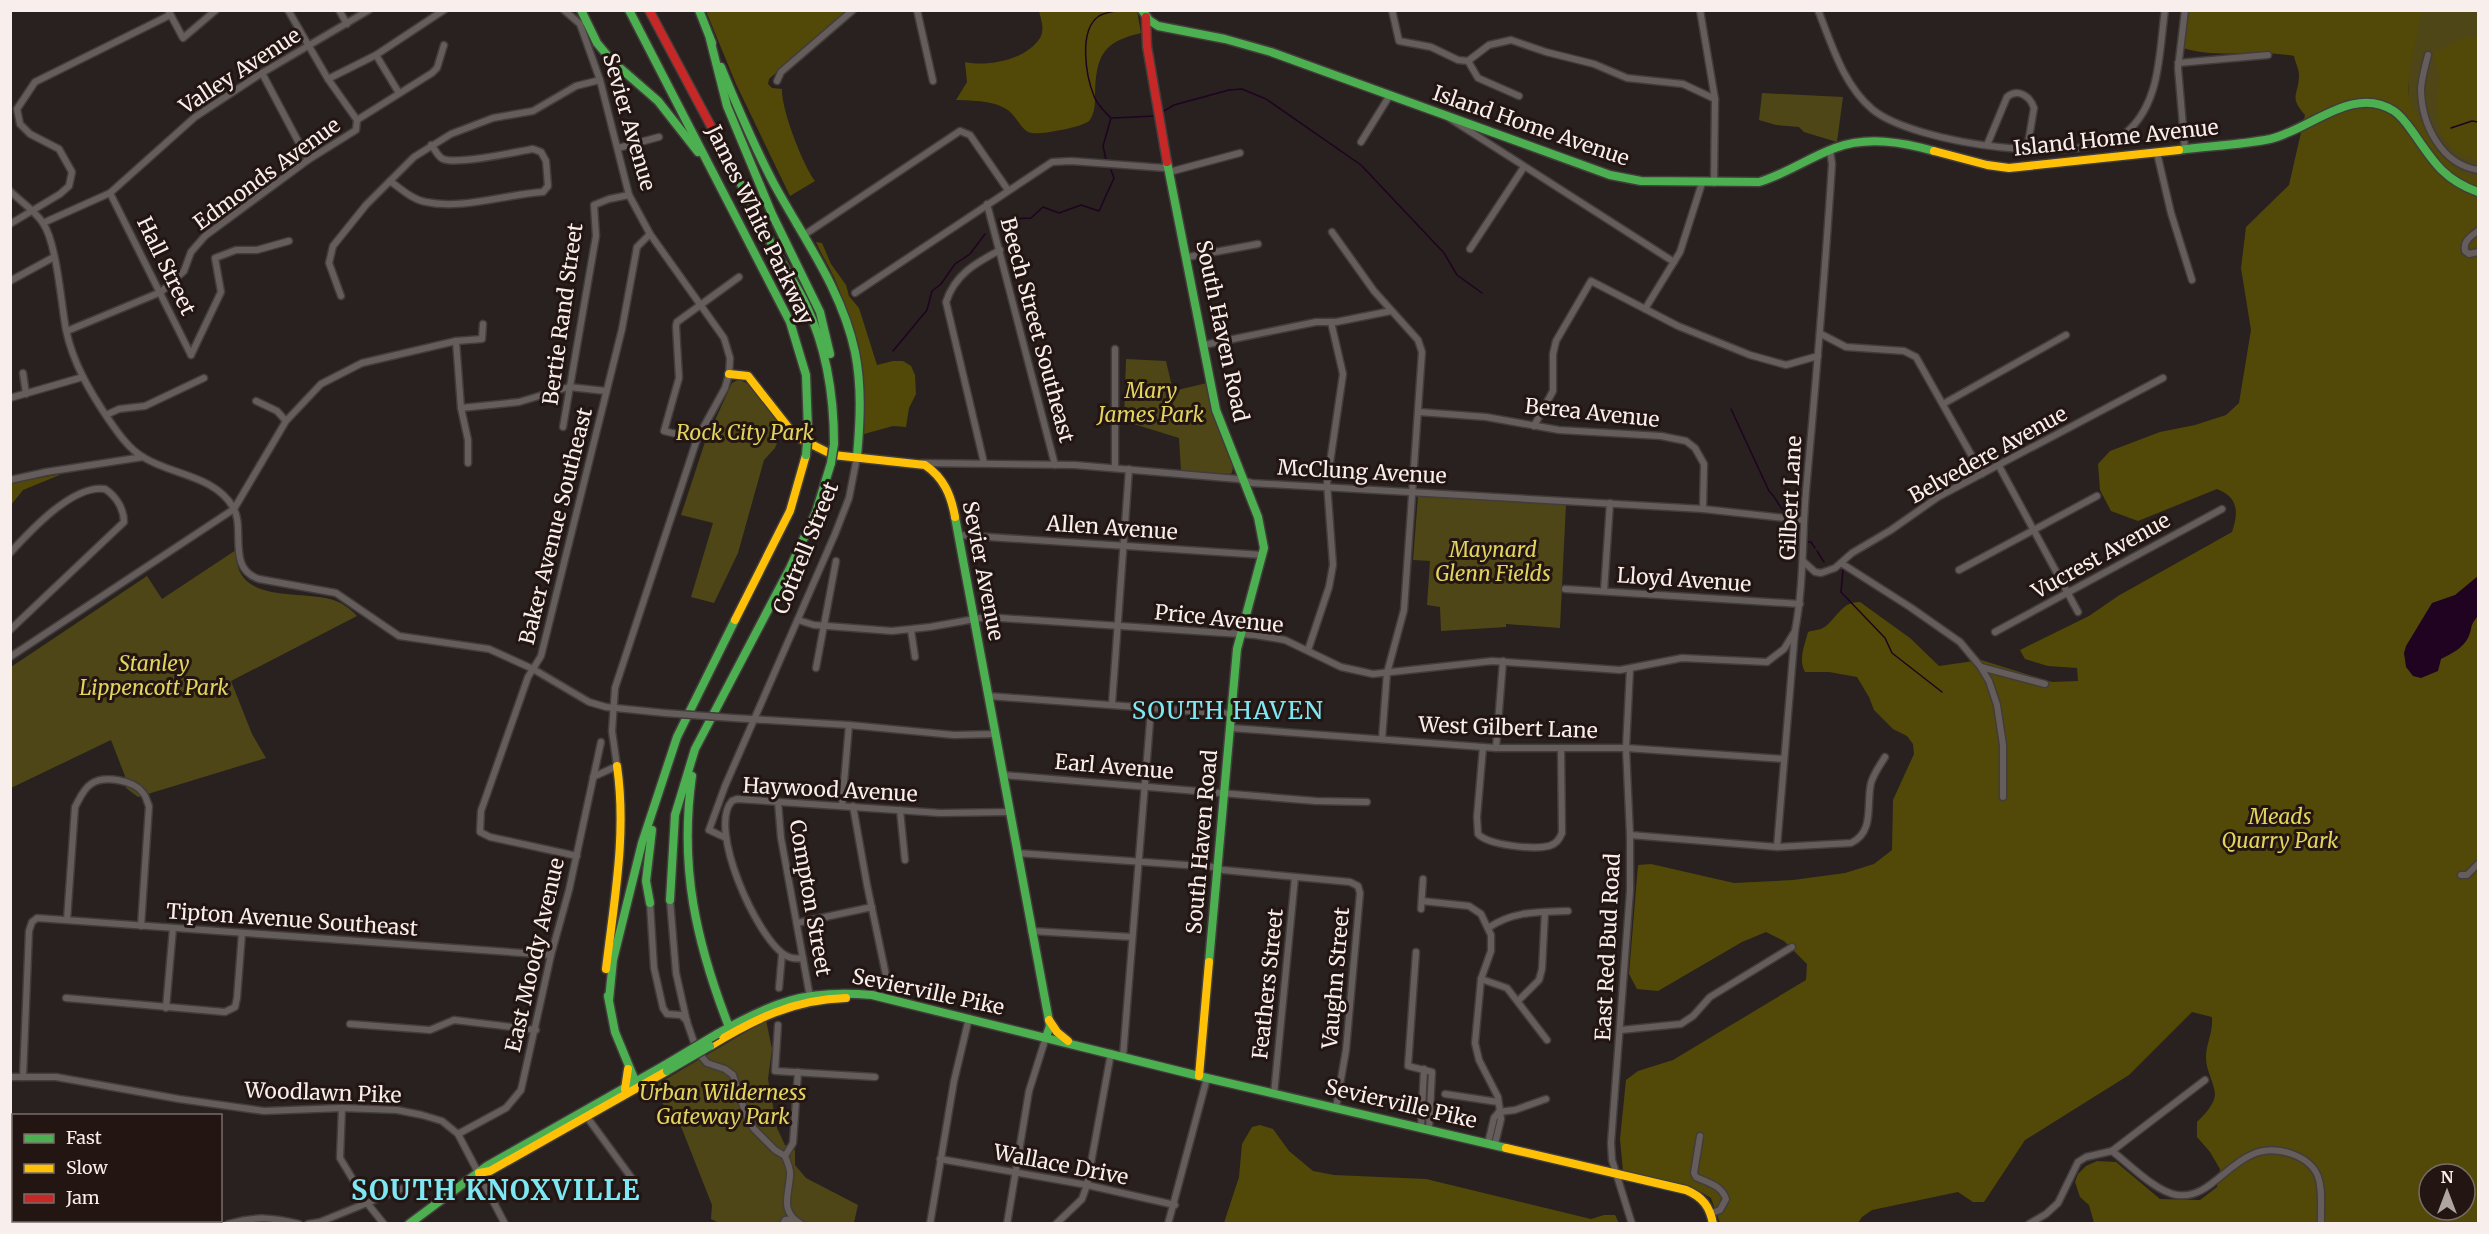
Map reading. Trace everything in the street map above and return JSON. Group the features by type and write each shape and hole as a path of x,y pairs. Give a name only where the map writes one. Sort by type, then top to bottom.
{"main road":[{"path":"581,10 597,43 612,61 658,101 675,120 719,182"},
{"name":"James White Parkway","path":"629,10 783,306 798,342 808,388 806,455 790,511 697,692 676,737 668,763"},
{"name":"James White Parkway","path":"649,10 704,111 771,243 806,304 820,339 830,380 834,411 834,444 831,463 816,512 708,723"},
{"name":"Cottrell Street","path":"699,10 745,123 775,184 831,279 843,309 855,351 861,393 857,457"},
{"name":"Island Home Avenue","path":"1144,14 1161,27 1263,49 1621,178 1641,181 1702,183 1766,181 1830,150 1861,142 1899,142 1930,148 1987,165 2009,168 2185,150 2273,138 2341,107 2363,102 2376,102 2394,109 2404,118 2427,155 2445,176 2460,186 2478,192"},
{"name":"South Haven Road","path":"1144,14 1147,46 1169,170 1188,257 1216,410 1261,531 1263,555 1240,634 1231,714 1203,1077"},
{"path":"710,39 727,106 745,152 772,214 820,312 828,340 833,375 834,411"},
{"name":"Sevier Avenue","path":"729,374 748,376 795,436 833,455 918,463 935,471 945,482 952,500 959,535 1050,1026 1046,1037"},
{"path":"670,900 673,834 678,801 695,749 708,723"},
{"path":"708,723 697,754 688,800 688,877 705,964 730,1030"},
{"path":"650,903 646,882 650,842 668,763"},
{"path":"609,1000 613,960 642,843 668,763"},
{"path":"616,766 623,821 606,957 606,986 615,1032 628,1072 625,1089"},
{"name":"Sevierville Pike","path":"666,1068 710,1046 766,1006 810,997 855,992 912,1006"},
{"name":"Sevierville Pike","path":"810,997 878,1001 969,1018 1203,1077 1694,1192 1702,1197 1712,1213"},
{"path":"1048,1019 1057,1032 1071,1043"},
{"name":"Sevierville Pike","path":"479,1173 487,1166 586,1115 638,1085 717,1034 730,1030"},
{"path":"625,1060 638,1085"},
{"name":"Sevierville Pike","path":"586,1115 625,1089 638,1085"},
{"path":"409,1224 479,1173"},
{"path":"1712,1213 1713,1224"}],"street":[{"path":"10,224 32,213 60,194 69,186 72,172 59,149 30,134 20,124 17,109 35,82 169,13 183,38 216,10"},
{"path":"288,10 328,79 357,120"},
{"path":"339,10 347,24"},
{"name":"Valley Avenue","path":"43,223 110,193 195,117 262,73 369,10"},
{"path":"328,79 376,55 444,10"},
{"name":"Sevier Avenue","path":"564,10 580,24 600,80 629,195 650,234 726,344 730,358 729,374"},
{"path":"777,81 781,72 853,10"},
{"path":"917,10 933,81"},
{"path":"1392,10 1399,41 1431,47 1458,60 1467,61 1489,45 1512,40 1546,52 1594,64 1627,78 1683,84 1715,99"},
{"path":"1700,10 1715,99 1714,183"},
{"path":"1818,10 1846,79 1872,109 1906,129 2027,150 2097,146 2113,142 2130,130 2151,97 2155,84 2165,10"},
{"path":"2185,10 2178,63 2185,150"},
{"name":"Edmonds Avenue","path":"67,331 161,292 184,271 192,252 205,236 308,160 356,130 357,120 437,68 444,45"},
{"path":"376,55 399,93"},
{"path":"2178,63 2268,55"},
{"path":"2427,55 2422,94 2431,130 2442,150 2451,159 2465,167 2478,170"},
{"path":"1467,61 1479,78 1519,96"},
{"path":"262,73 308,160"},
{"path":"341,296 329,263 329,254 343,232 414,157 451,134 493,118 533,111 576,86 600,80"},
{"path":"1988,145 2009,94 2019,93 2027,96 2034,105 2027,150"},
{"path":"1361,142 1390,95"},
{"path":"1446,115 1451,121 1674,262"},
{"path":"804,235 964,131 970,135 1008,190"},
{"path":"618,148 659,137"},
{"path":"390,181 408,195 425,202 442,204 543,192 548,186 546,161 541,152 533,149 446,160 441,158 431,145"},
{"name":"Gilbert Lane","path":"1777,847 1795,631 1804,561 1803,520 1821,334 1832,164 1830,150"},
{"path":"855,293 1043,166 1060,161 1173,171 1240,153"},
{"path":"2157,153 2171,213 2192,280"},
{"path":"1470,249 1524,168"},
{"path":"1645,309 1680,252 1702,183"},
{"path":"10,191 43,223 54,257 67,331 83,377 106,415 126,441 143,457 207,484 222,493 234,509 241,563 254,577 331,591 342,596 399,636 489,649 533,669 589,702 612,709 849,725 954,735 995,734"},
{"name":"Hall Street","path":"110,193 191,355 221,292 215,258 236,250 257,250 289,241"},
{"name":"Bertie Rand Street","path":"563,427 596,237 594,205 629,195"},
{"name":"Beech Street Southeast","path":"987,204 1055,465"},
{"path":"2478,231 2467,240 2464,246 2464,251 2469,254 2478,252"},
{"path":"1332,232 1374,291 1421,345 1419,412 1404,610 1387,673 1382,739"},
{"name":"Baker Avenue Southeast","path":"577,856 508,843 480,832 481,811 528,676 541,656 622,329 637,247 650,234"},
{"path":"1188,257 1258,244"},
{"path":"984,463 946,302 952,287 966,270 1000,250"},
{"path":"10,281 54,257"},
{"path":"698,439 664,431 679,378 676,326 677,322 699,304 738,277"},
{"path":"1534,426 1553,391 1553,354 1556,341 1591,281 1698,335 1780,364 1790,365 1818,356"},
{"path":"1204,345 1316,322 1331,322 1391,310"},
{"path":"1308,650 1329,587 1333,565 1327,487 1343,374 1331,322"},
{"path":"10,657 234,509 286,421 321,384 362,363 456,341 482,339 483,324"},
{"path":"1821,334 1846,347 1911,353 1916,357 1982,474"},
{"path":"1943,404 2066,335"},
{"path":"456,341 461,408 468,440 468,463"},
{"path":"1115,349 1115,468"},
{"path":"23,373 26,394"},
{"path":"593,777 616,766 612,709 621,668 698,439 725,387 729,374"},
{"path":"10,398 83,377"},
{"path":"106,415 119,409 145,406 204,378"},
{"name":"Belvedere Avenue","path":"1804,561 1809,569 1821,573 1829,571 1852,553 1891,530 1938,497 2163,378"},
{"path":"461,408 519,402 569,387 606,391"},
{"path":"255,401 277,411 286,421"},
{"name":"Berea Avenue","path":"1419,412 1486,417 1559,430 1661,436 1686,441 1695,448 1704,464 1703,509"},
{"path":"10,480 143,457"},
{"name":"Cottrell Street","path":"724,837 713,834 709,830 849,498 857,457"},
{"name":"McClung Avenue","path":"918,463 1115,468 1243,480 1252,483 1703,509 1803,520"},
{"path":"1999,466 2078,612"},
{"path":"1112,704 1129,469"},
{"path":"10,553 32,528 88,489 105,489 124,513 124,522 10,630"},
{"path":"1959,570 2097,496"},
{"path":"1604,591 1610,503"},
{"name":"Vucrest Avenue","path":"1995,632 2222,509"},
{"name":"Allen Avenue","path":"959,535 1263,555"},
{"path":"816,668 836,561"},
{"path":"1841,563 1910,607 1959,642 1980,666 1989,681 1997,705 2003,746 2003,797"},
{"name":"Lloyd Avenue","path":"1565,589 1800,604"},
{"name":"Price Avenue","path":"798,620 823,626 892,631 911,630 986,616 1240,634 1271,637 1308,650 1328,662 1353,671 1373,674 1503,661 1630,669 1652,662 1682,658 1767,662 1784,649 1795,631"},
{"path":"911,630 915,657"},
{"path":"1496,747 1503,661"},
{"path":"1980,666 2045,684"},
{"name":"East Red Bud Road","path":"1630,669 1626,748 1630,891 1611,1143 1616,1173 1632,1224"},
{"path":"988,696 1231,714"},
{"path":"1123,1056 1151,709"},
{"path":"842,806 849,725"},
{"name":"West Gilbert Lane","path":"1231,728 1483,747 1626,748 1784,759"},
{"name":"East Moody Avenue","path":"458,1134 506,1108 517,1098 524,1082 601,742"},
{"path":"1483,747 1477,817 1478,834 1491,843 1544,847 1556,843 1562,833 1561,748"},
{"path":"1630,835 1777,847 1845,845 1861,838 1867,826 1871,783 1885,757"},
{"name":"Earl Avenue","path":"1003,775 1346,803 1367,802"},
{"path":"67,920 75,807 91,783 107,780 122,781 142,791 149,806 141,926"},
{"name":"Haywood Avenue","path":"782,954 749,904 737,877 724,837 724,818 732,801 737,799 968,814 1010,812"},
{"name":"Compton Street","path":"778,802 781,837 810,997"},
{"path":"854,806 887,980"},
{"path":"900,810 905,860"},
{"path":"1017,853 1219,868 1295,877"},
{"path":"2461,875 2467,875 2478,864"},
{"name":"Vaughn Street","path":"1295,877 1350,882 1358,885 1360,893 1346,1050 1336,1108"},
{"name":"Feathers Street","path":"1274,1094 1295,877"},
{"path":"1421,909 1423,879"},
{"path":"670,900 674,962 687,1022 700,1056 707,1063 725,1069 733,1075 746,1115 754,1129 775,1150 785,1156 790,1175 787,1195 788,1209 793,1219 801,1224"},
{"path":"1422,901 1469,906 1481,914 1491,934 1491,951 1481,979 1475,1042 1476,1052 1496,1090 1499,1112"},
{"path":"650,903 654,968 663,1008 668,1014 678,1014 687,1022"},
{"path":"797,923 872,907"},
{"path":"1488,928 1507,917 1518,914 1568,911"},
{"path":"1518,1001 1539,980 1542,969 1545,912"},
{"name":"Tipton Avenue Southeast","path":"23,1077 29,931 32,922 44,918 551,955"},
{"path":"166,1008 173,928"},
{"path":"1031,931 1132,937"},
{"path":"66,998 225,1012 235,1007 242,933"},
{"path":"1621,1030 1680,1024 1693,1016 1710,997 1792,947"},
{"path":"1416,952 1408,1066 1424,1069 1425,1129"},
{"path":"779,988 782,954 794,959 802,958"},
{"path":"1481,979 1507,988 1547,1040"},
{"path":"678,1014 683,1005"},
{"path":"930,1224 954,1081 969,1018"},
{"path":"350,1024 430,1030 454,1020 536,1030"},
{"path":"778,1025 775,1071 875,1077"},
{"path":"1007,1224 1029,1091 1046,1037"},
{"path":"1056,1224 1082,1199 1087,1185 1111,1053"},
{"path":"785,1156 793,1143 798,1072"},
{"name":"Woodlawn Pike","path":"10,1077 56,1077 179,1100 264,1111 342,1108 398,1110 423,1115 442,1121 458,1134 505,1224"},
{"path":"1168,1224 1175,1205 1203,1077"},
{"path":"2029,1224 2046,1214 2058,1203 2078,1162 2086,1157 2112,1151 2205,1080"},
{"path":"1445,1094 1498,1101"},
{"path":"1492,1144 1494,1118 1499,1112 1522,1108 1546,1099"},
{"path":"342,1108 340,1158 367,1203 384,1224"},
{"path":"586,1115 636,1184"},
{"path":"1700,1136 1694,1173 1696,1177 1717,1186 1726,1199 1720,1210 1712,1213"},
{"path":"2112,1151 2166,1192 2188,1195 2206,1188 2222,1172 2243,1158 2270,1150 2289,1153 2308,1163 2318,1175 2321,1192 2321,1224"},
{"name":"Wallace Drive","path":"940,1159 1016,1171 1175,1205"},
{"path":"308,1224 320,1222 409,1186 424,1183"},
{"path":"228,1224 248,1218 266,1217 299,1224"},
{"path":"783,1224 785,1220 793,1219"}],"green space":[{"path":"706,11 846,11 769,79 768,84 772,88 782,89 785,110 794,136 815,181 790,196 736,84"},
{"path":"1039,11 1137,11 1141,33 1118,41 1104,52 1097,70 1094,108 1089,121 1070,128 1036,133 1025,130 1003,107 984,102 956,100 967,82 965,62 984,63 1006,60 1034,46 1042,32"},
{"name":"Meads Quarry Park","path":"2188,11 2421,11 2409,78 2411,104 2437,147 2452,165 2459,172 2478,179 2478,1223 2094,1223 2089,1205 2080,1197 2075,1182 2078,1174 2086,1166 2097,1161 2116,1162 2160,1199 2200,1200 2217,1187 2220,1169 2210,1152 2197,1137 2197,1122 2211,1106 2215,1095 2206,1058 2212,1017 2192,1012 2129,1075 2025,1140 1984,1202 1973,1202 1958,1192 1872,1210 1858,1223 1720,1223 1711,1198 1701,1192 1623,1171 1620,1139 1626,1080 1638,1071 1673,1060 1806,980 1807,964 1784,941 1766,932 1742,942 1658,991 1637,989 1629,974 1638,865 1651,864 1734,883 1793,880 1845,873 1874,864 1892,850 1893,800 1914,754 1913,744 1907,736 1893,729 1874,710 1857,677 1829,672 1805,672 1802,657 1808,632 1824,627 1849,604 1860,602 1910,638 1939,666 1981,660 2052,682 2078,681 2077,668 2048,666 2025,659 2020,650 2089,616 2118,596 2232,532 2236,518 2235,506 2229,496 2217,489 2138,521 2111,511 2100,490 2098,464 2110,451 2160,432 2195,425 2226,415 2239,403 2251,330 2241,268 2246,227 2289,185 2305,115 2296,99 2299,75 2294,56 2196,51 2183,48"},
{"path":"2408,11 2478,11 2478,185 2454,172 2409,111"},
{"path":"2478,36 2478,160 2452,147 2444,138 2438,117 2439,73 2434,53 2460,39"},
{"path":"1762,93 1843,97 1837,142 1804,132 1799,127 1776,125 1759,120"},
{"path":"816,242 822,243 831,264 846,285 849,296 859,308 877,365 903,361 911,366 915,375 916,394 909,408 906,427 893,426 864,434 862,376 855,339 837,284"},
{"name":"Mary James Park","path":"1126,359 1166,361 1173,391 1207,383 1213,410 1233,467 1232,473 1181,471 1179,438 1124,421"},
{"name":"Rock City Park","path":"738,380 745,382 758,393 782,430 775,448 764,460 738,553 714,603 691,597 713,523 681,515 705,442 732,383"},
{"path":"62,474 23,490 11,505 11,483"},
{"name":"Maynard Glenn Fields","path":"1418,496 1566,504 1560,628 1506,624 1506,627 1441,631 1440,607 1427,605 1430,561 1413,560"},
{"name":"Stanley Lippencott Park","path":"236,550 238,567 245,579 256,587 285,594 330,599 345,606 357,616 231,681 252,734 266,758 138,797 126,788 125,776 111,740 11,788 11,667 147,576 162,599"},
{"name":"Urban Wilderness Gateway Park","path":"766,1020 772,1049 768,1079 777,1128 785,1145 795,1150 795,1165 806,1178 858,1205 854,1223 721,1224 711,1219 712,1205 682,1129 673,1115 649,1089"},
{"path":"1260,1125 1273,1129 1289,1151 1313,1171 1334,1175 1426,1179 1591,1219 1604,1215 1615,1215 1619,1223 1224,1223 1239,1177 1242,1144 1252,1127"}],"shaded area":[{"path":"2478,576 2478,616 2473,622 2466,642 2441,659 2438,671 2421,678 2413,676 2406,667 2404,653 2432,603 2455,595"}],"waterway":[{"path":"1106,160 1103,146 1111,118 1097,102 1091,87 1086,42 1092,23 1099,16 1109,12 1127,10"},
{"path":"1162,112 1174,105 1229,90 1242,89 1266,99 1361,165 1444,253 1457,275 1482,293"},
{"path":"1112,118 1155,116"},
{"path":"2451,128 2472,121 2478,122"},
{"path":"1000,226 1013,219 1031,218 1043,207 1059,213 1081,205 1099,211 1114,178 1111,170"},
{"path":"893,351 927,310 932,291 941,284 955,264 970,254 985,234"},
{"path":"1731,409 1769,491 1782,509 1799,514"},
{"path":"1807,536 1808,515"},
{"path":"1807,542 1811,542 1815,548"},
{"path":"1817,551 1824,562"},
{"path":"1843,570 1841,592 1885,638 1892,653 1942,692"}],"traffic: fast":[{"path":"581,10 597,43 612,61 658,101 698,152"},
{"path":"629,10 790,322 806,375 808,430"},
{"path":"699,10 712,43"},
{"path":"1142,10 1149,20 1158,26 1225,39 1271,52 1610,175 1641,181 1759,182 1835,148 1859,142 1897,143 1934,151"},
{"path":"710,39 727,106 772,214 820,312 830,354"},
{"path":"721,67 774,184 832,286 849,329 855,352 860,391 857,457"},
{"path":"2179,150 2270,139 2347,106 2363,103 2379,104 2400,116 2441,170 2457,182 2478,192"},
{"path":"713,130 813,322 828,373 833,408 834,444"},
{"path":"1167,162 1216,410 1258,517 1264,548 1237,649 1209,962"},
{"path":"806,455 808,430"},
{"path":"831,463 834,444"},
{"path":"670,900 675,815 695,749 790,568 816,512 831,463"},
{"path":"955,517 1050,1026 1046,1037"},
{"path":"609,1000 613,960 642,843 677,737 735,620"},
{"path":"692,776 688,842 693,904 707,965 729,1027"},
{"path":"650,903 646,881 652,830"},
{"path":"717,1034 773,1006 791,1000 828,994 872,995 1207,1078 1506,1148"},
{"path":"608,996 615,1032 636,1083"},
{"path":"665,1065 717,1034"},
{"path":"667,1071 710,1046"},
{"path":"409,1224 487,1166 665,1065"}],"traffic: slow":[{"path":"1934,151 1987,165 2009,168 2179,150"},
{"path":"729,374 748,376 795,436 833,455 925,465 946,488 955,517"},
{"path":"735,620 790,511 806,455"},
{"path":"606,969 620,842 620,791 617,766"},
{"path":"1199,1076 1209,962"},
{"path":"710,1046 758,1020 791,1007 827,999 846,998"},
{"path":"1049,1020 1057,1032 1068,1041"},
{"path":"625,1089 628,1069"},
{"path":"479,1173 490,1171 667,1071"},
{"path":"1506,1148 1686,1190 1705,1203 1713,1224"}],"traffic: jam":[{"path":"649,10 713,130"},
{"path":"1146,17 1147,46 1167,162"}],"district":[{"name":"SOUTH HAVEN","path":"1228,711"},
{"name":"SOUTH KNOXVILLE","path":"496,1191"}]}
